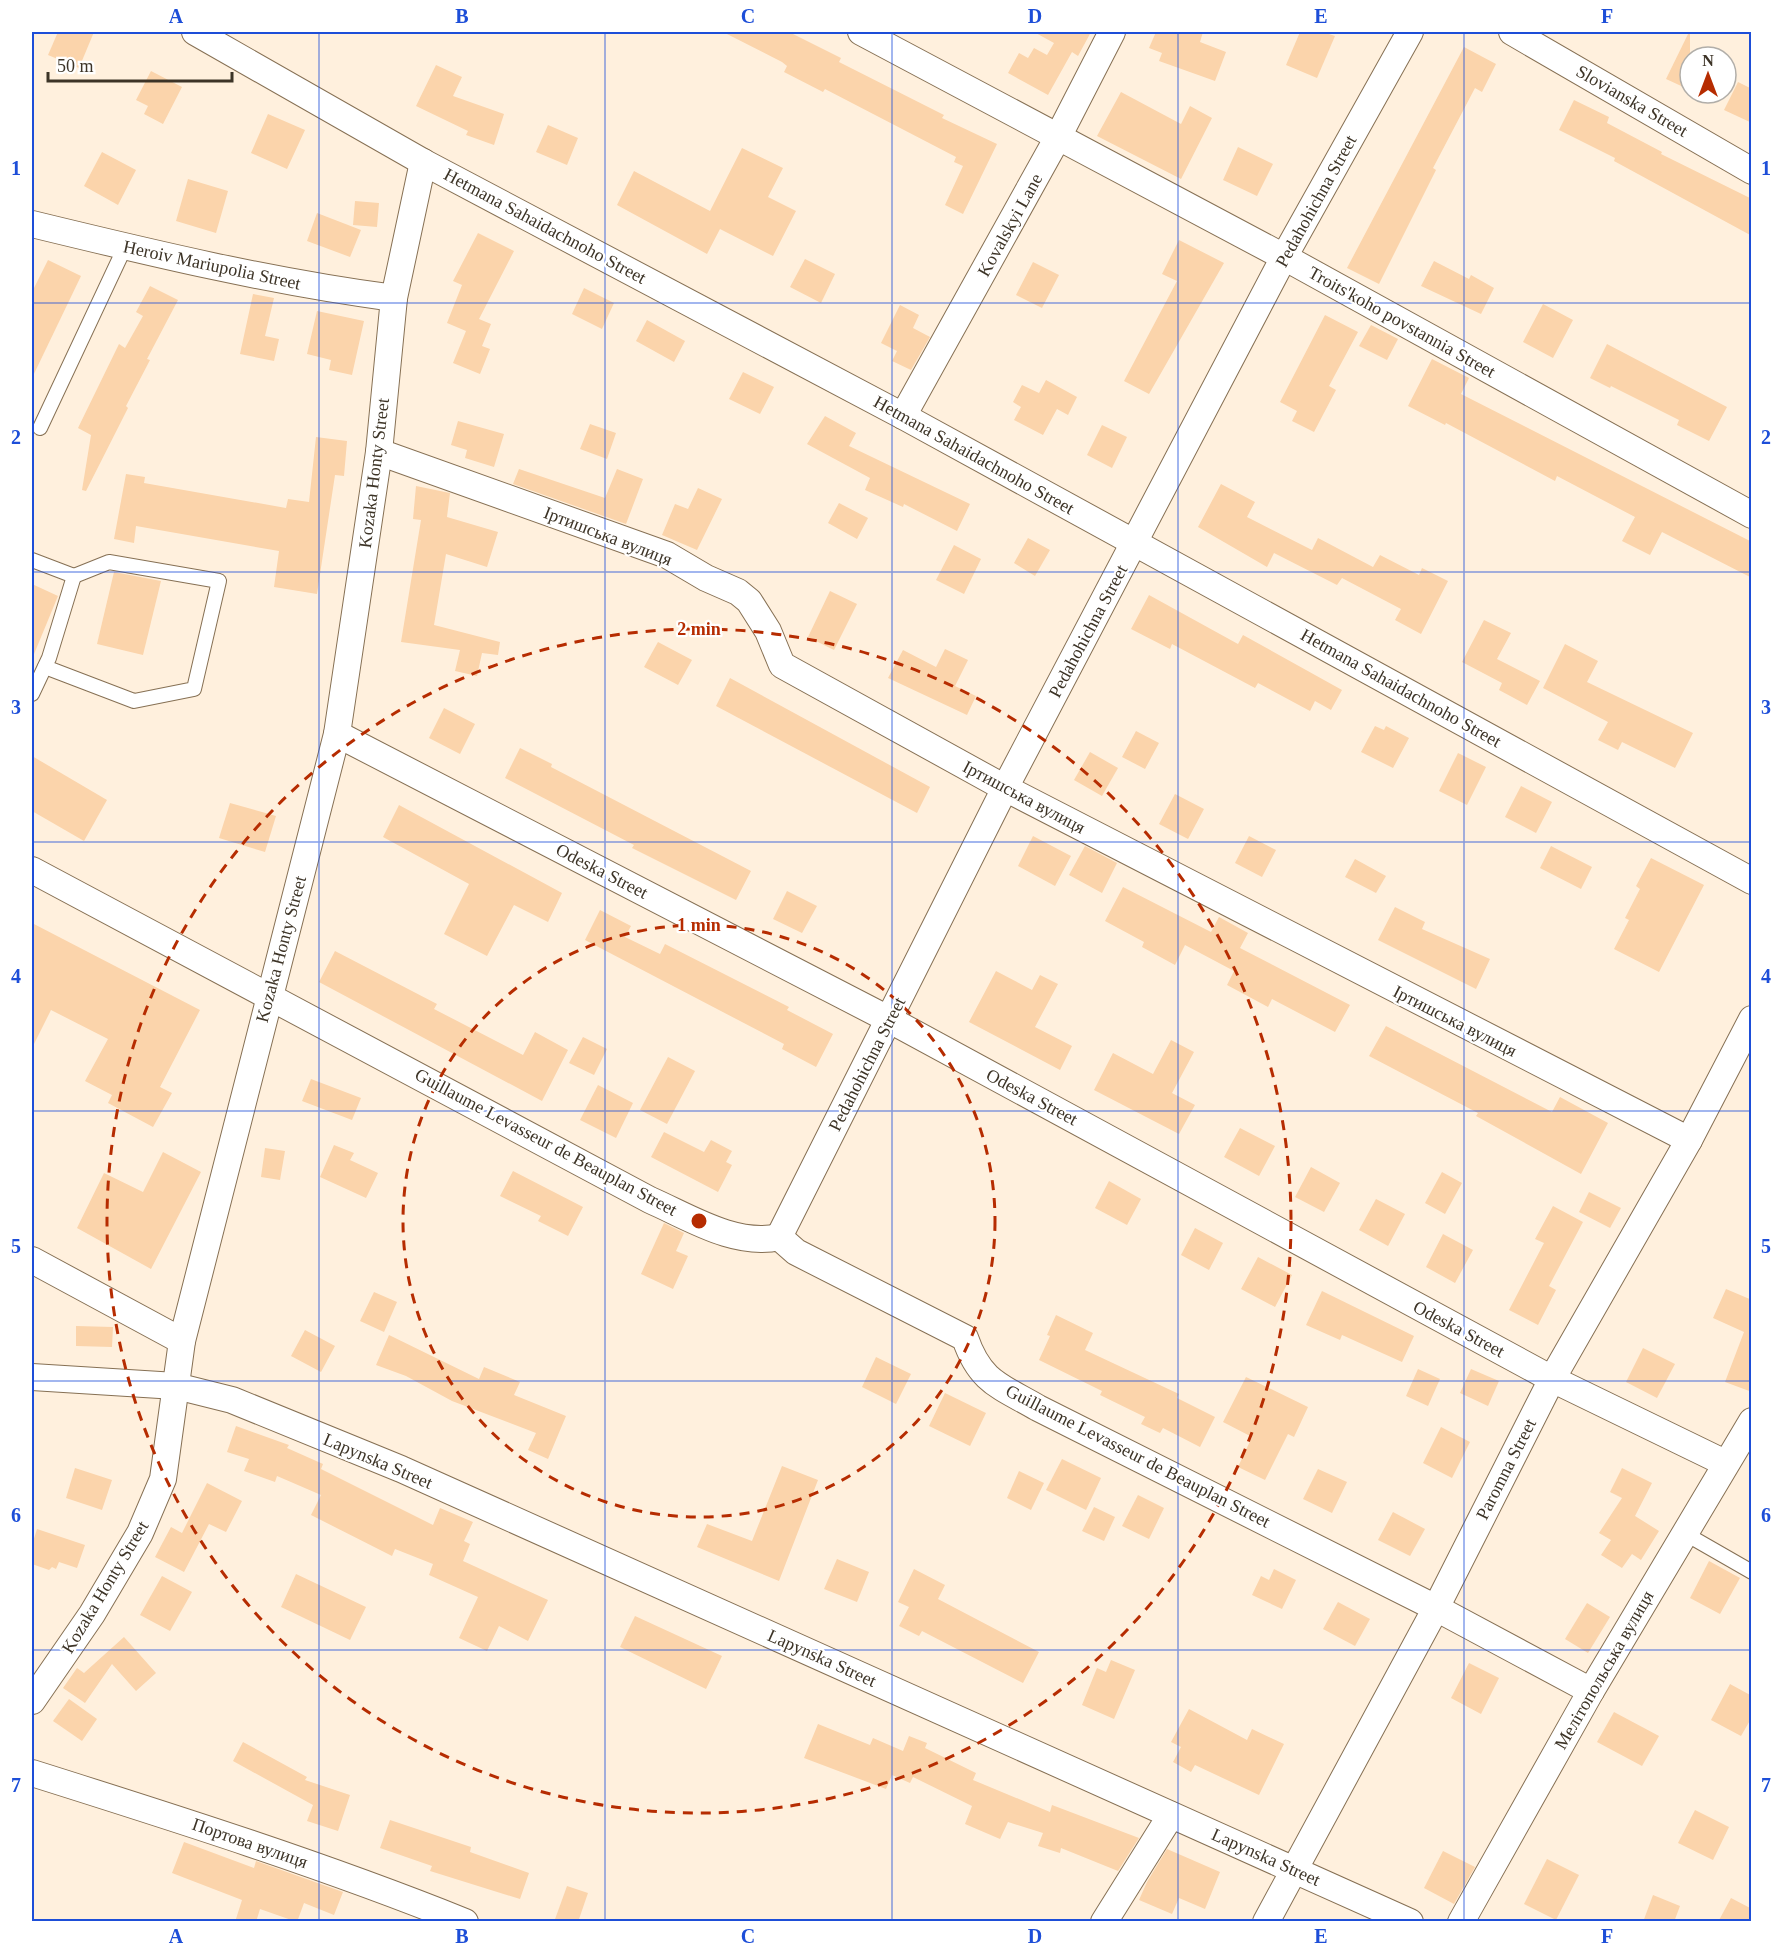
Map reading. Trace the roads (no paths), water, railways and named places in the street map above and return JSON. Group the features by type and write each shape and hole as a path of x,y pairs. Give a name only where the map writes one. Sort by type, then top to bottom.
{"street":[{"name":"Hetmana Sahaidachnoho Street","path":"195,32 423,162 903,416 1752,881"},
{"name":"Troits'koho povstannia Street","path":"861,32 1284,257 1752,515"},
{"name":"Kovalskyi Lane","path":"903,416 1058,137 1112,32"},
{"name":"Pedahohichna Street","path":"779,1237 1005,788 1284,257 1410,32"},
{"name":"Slovianska Street","path":"1512,32 1752,171"},
{"name":"Kozaka Honty Street","path":"32,1701 92,1614 140,1533 163,1479 182,1341 268,995 337,734 379,452 394,298 423,162"},
{"name":"Heroiv Mariupolia Street","path":"32,224 125,247 345,292 394,298"},
{"name":"Іртишська вулиця","path":"379,452 667,555 706,578 738,592 749,601 768,631 782,665 1005,788 1689,1140"},
{"name":"Odeska Street","path":"337,734 890,1020 1552,1379 1725,1463"},
{"name":"Guillaume Levasseur de Beauplan Street","path":"32,870 650,1200 734,1236 757,1239 779,1237 796,1252 965,1338 974,1362 991,1380 1038,1408 1436,1608 1591,1690"},
{"name":"Paromna Street","path":"1266,1922 1436,1608 1552,1379 1689,1140 1752,1019"},
{"path":"32,1260 182,1341"},
{"name":"Lapynska Street","path":"32,1377 176,1386 232,1400 401,1469 1410,1922"},
{"name":"Мелітопольська вулиця","path":"1461,1922 1591,1690 1752,1421"},
{"name":"Портова вулиця","path":"32,1773 226,1834 371,1884 465,1922"},
{"path":"1104,1922 1172,1815"}],"lane":[{"path":"40,428 125,247"},
{"path":"32,560 74,576 109,562 219,581 194,689 134,701 45,667"},
{"path":"32,694 45,667 74,576"},
{"path":"1684,1533 1752,1572"}]}
